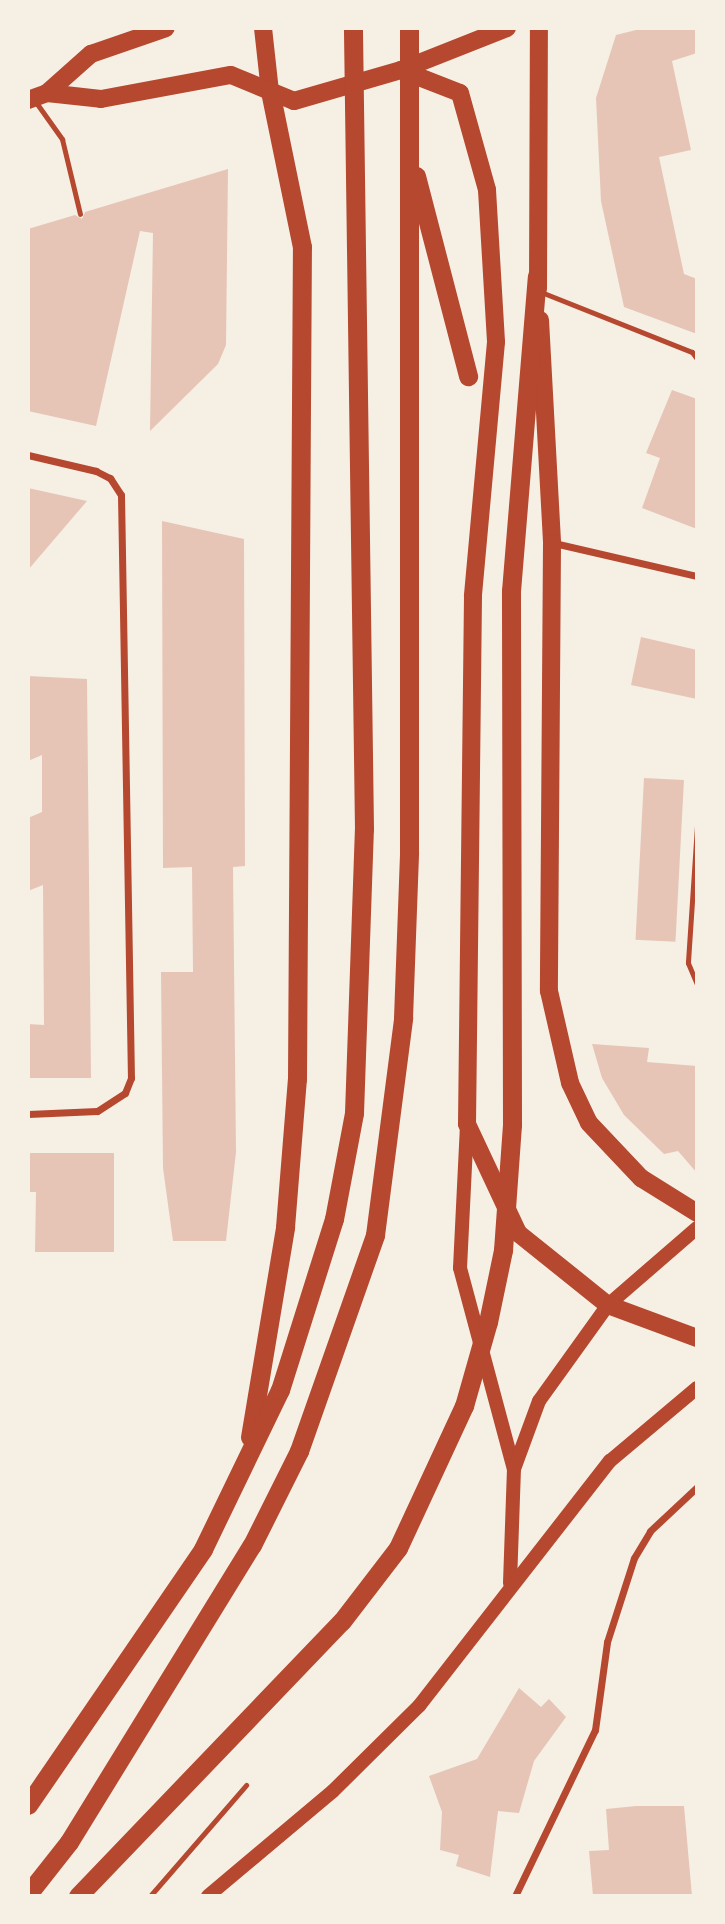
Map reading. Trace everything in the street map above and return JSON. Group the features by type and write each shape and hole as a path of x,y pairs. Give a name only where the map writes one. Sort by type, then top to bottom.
{"highway":[{"path":"28,1805 204,1549 246,1465 305,1318 334,1219 354,1114 364,829 353,28"},
{"path":"28,1894 69,1842 252,1545 304,1439 375,1235 403,1018 409,852 409,28"},
{"path":"246,1465 285,1227 297,1079 302,247 270,91"},
{"path":"408,148 468,376"},
{"path":"78,1896 358,1600 398,1548 464,1406 503,1250 512,1125 511,591 538,283"}],"main road":[{"path":"36,97 91,54 166,28"},
{"path":"263,28 270,91"},
{"path":"36,97 101,99 213,74 270,91 293,101 320,97 401,70 508,28"},
{"path":"539,28 538,283 552,543 549,991 570,1083 589,1122 618,1158 697,1213"},
{"path":"401,70 460,93 469,117 487,190 496,342 473,596 467,1124 460,1268 514,1469 510,1583"},
{"path":"467,1124 519,1233 608,1305 697,1338"},
{"path":"514,1469 539,1401 608,1305 697,1228"},
{"path":"208,1896 333,1791 419,1706 510,1583 610,1461 697,1388"}],"street":[{"path":"28,455 110,478 121,495 131,1078 111,1104 80,1115 28,1114"},
{"path":"552,543 697,576"},
{"path":"515,1896 595,1730 607,1642 623,1583 650,1531 671,1508 697,1487"}],"lane":[{"path":"36,97 62,139 80,214"},
{"path":"538,283 692,352 697,359"},
{"path":"697,826 688,963 697,984"},
{"path":"150,1896 246,1785"}],"building":[{"path":"644,28 697,28 697,53 672,61 691,150 659,157 684,274 697,279 697,334 624,307 601,201 596,98 616,35"},
{"path":"228,169 226,345 218,364 150,431 153,233 140,231 96,426 28,411 28,229 75,215 82,219 85,212"},
{"path":"672,390 697,399 697,529 642,508 660,458 646,453"},
{"path":"28,488 87,501 28,570"},
{"path":"162,521 244,539 245,866 233,867 236,1152 226,1241 173,1241 163,1168 161,972 193,972 192,867 163,868"},
{"path":"641,637 697,650 697,699 631,685"},
{"path":"28,676 87,679 91,1078 28,1078 28,1024 44,1025 43,885 28,891 28,818 42,812 42,755 28,761"},
{"path":"644,778 684,780 675,942 636,940"},
{"path":"592,1044 649,1048 647,1062 697,1066 697,1173 678,1151 664,1154 624,1115 602,1078"},
{"path":"28,1153 114,1153 114,1252 35,1252 36,1192 28,1192"},
{"path":"519,1688 541,1707 549,1699 566,1717 534,1761 519,1813 498,1811 490,1877 456,1866 459,1855 440,1850 442,1812 429,1776 477,1759"},
{"path":"684,1806 692,1896 593,1896 589,1851 609,1850 606,1809"}]}
